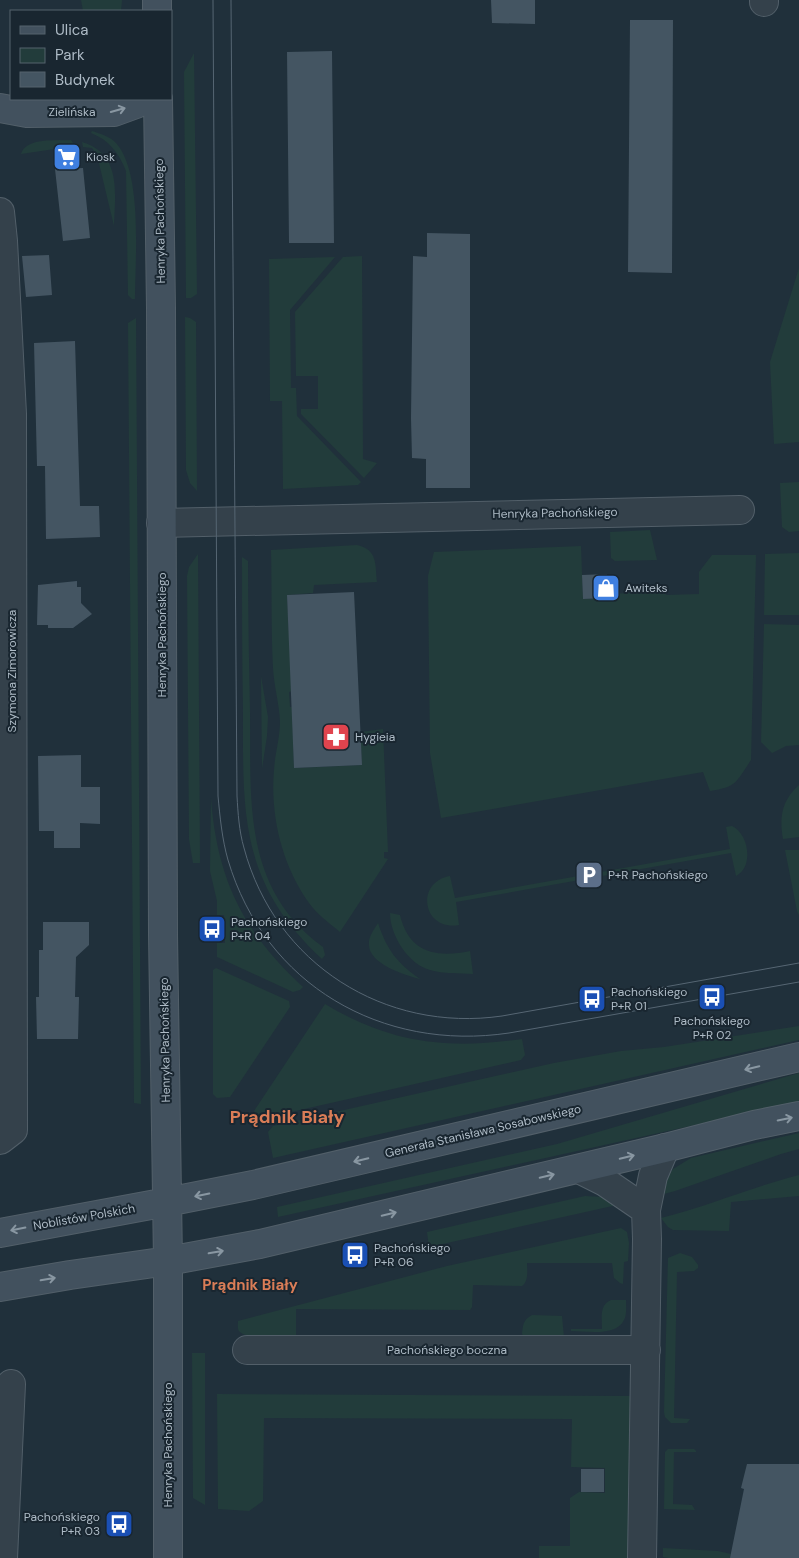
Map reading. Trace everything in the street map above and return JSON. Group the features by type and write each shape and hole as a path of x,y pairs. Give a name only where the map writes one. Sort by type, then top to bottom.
{"street":[{"name":"Zielińska","path":"0,108 27,113 114,112 136,104 140,100"},
{"name":"Henryka Pachońskiego","path":"158,100 162,308 161,522 168,1261 168,1558"},
{"name":"Szymona Zimorowicza","path":"0,212 12,414 6,1135"},
{"name":"Henryka Pachońskiego","path":"161,522 740,510"},
{"name":"Generała Stanisława Sosabowskiego","path":"167,1202 253,1185 799,1057"},
{"path":"0,1288 260,1244 579,1169 754,1125 799,1116"},
{"path":"642,1558 646,1350 646,1210 654,1176 665,1148"},
{"path":"579,1169 605,1182 646,1210"},
{"name":"Noblistów Polskich","path":"0,1232 167,1202"},
{"name":"Pachońskiego boczna","path":"247,1350 646,1350"},
{"path":"3,1558 11,1384"}],"green space":[{"path":"81,0 122,0 121,10 83,10"},
{"path":"194,53 197,294 191,298 186,298 184,72"},
{"path":"92,131 108,137 116,143 125,157 130,175 136,218 135,299 128,295 126,171 113,148 103,139 91,133"},
{"path":"71,140 75,146 21,154 24,149 35,142"},
{"path":"82,142 95,148 110,165 115,188 114,226 97,155 92,148 83,147"},
{"path":"362,256 363,459 377,463 364,478 301,414 301,409 318,409 318,376 296,376 295,312 343,257"},
{"path":"335,257 290,310 291,388 296,388 297,416 361,482 358,485 283,489 282,401 270,401 269,259"},
{"path":"799,268 799,442 774,444 770,362"},
{"path":"185,317 196,322 197,491 190,483 186,470"},
{"path":"136,318 141,1104 134,1103 128,323"},
{"path":"799,482 799,531 789,532 782,527 780,483"},
{"path":"650,530 657,560 615,561 611,558 610,532"},
{"path":"357,545 369,550 372,554 377,582 314,585 313,593 287,595 292,691 289,692 290,707 292,707 294,768 362,765 360,732 383,729 388,852 384,852 384,858 388,859 340,932 316,911 300,888 285,856 276,822 273,787 280,721 273,668 271,550"},
{"path":"581,546 583,599 604,598 605,594 665,592 666,595 699,594 699,572 712,555 756,555 751,760 735,782 726,788 710,791 703,772 441,818 430,753 428,576 434,552"},
{"path":"799,553 799,615 764,615 765,554"},
{"path":"198,554 200,863 193,863 189,839 187,576 189,567"},
{"path":"242,557 248,561 250,778 256,841 265,870 278,898 297,924 323,947 325,955 322,959 295,930 275,902 261,873 251,844 246,814 244,781"},
{"path":"764,624 799,625 799,745 786,746 772,753 761,742"},
{"path":"261,676 268,717 262,769"},
{"path":"799,785 799,837 783,839 781,823 783,809 793,791"},
{"path":"211,798 219,854 237,902 264,946 303,987 300,990 293,992 217,957 217,943 225,943 224,915 217,915 217,901 210,871"},
{"path":"732,826 742,836 747,851 745,866 742,872 736,876 731,853 456,902 459,925 447,925 437,921 431,914 428,905 431,887 439,880 450,876 455,898 730,849 726,827"},
{"path":"785,850 799,850 799,915 797,911"},
{"path":"390,913 400,915 404,928 410,938 426,950 446,954 470,951 473,974 446,973 430,970 414,962 397,939 393,930"},
{"path":"378,923 385,941 394,955 420,979 389,968 375,958 371,952 369,939"},
{"path":"216,968 289,1001 290,1007 230,1097 217,1098 213,1094 213,970"},
{"path":"325,1004 373,1027 396,1035 420,1040 469,1044 522,1039 525,1055 521,1060 260,1119 254,1111"},
{"path":"799,1026 799,1040 273,1158 268,1132 273,1126 554,1063 621,1051 664,1047"},
{"path":"799,1073 799,1102 278,1217 277,1207 557,1144"},
{"path":"799,1133 799,1149 660,1195 673,1169 691,1158"},
{"path":"799,1175 799,1196 731,1202 729,1231 673,1230 661,1218 764,1185"},
{"path":"585,1196 604,1197 617,1205 429,1247 427,1232"},
{"path":"621,1228 627,1232 629,1243 628,1261 624,1262 623,1284 614,1278 612,1263 527,1263 527,1278 522,1286 473,1285 472,1307 470,1310 296,1309 296,1336 250,1336 240,1332 238,1329 238,1321 447,1266"},
{"path":"680,1253 692,1257 698,1268 694,1271 677,1272 674,1418 690,1419 687,1423 671,1423 665,1417 664,1412 668,1258"},
{"path":"611,1300 626,1300 626,1316 620,1325 614,1329 600,1332 571,1331 571,1329 602,1329 603,1308"},
{"path":"532,1315 562,1316 564,1337 525,1337 522,1334 523,1325"},
{"path":"192,1353 205,1353 205,1505 193,1498"},
{"path":"217,1394 631,1396 629,1558 539,1558 539,1546 570,1546 570,1498 579,1492 605,1493 605,1468 571,1467 572,1419 264,1418 263,1501 249,1511 218,1509"},
{"path":"668,1449 694,1449 696,1451 674,1452 673,1504 692,1505 695,1510 664,1509 665,1452"},
{"path":"663,1548 718,1551 731,1554 730,1558 669,1558 663,1557"}],"building":[{"path":"491,0 535,0 535,24 492,23"},
{"path":"630,20 673,20 672,273 628,272"},
{"path":"332,51 334,243 289,243 287,52"},
{"path":"83,168 90,238 63,241 55,169"},
{"path":"427,233 470,234 470,488 426,488 426,459 412,458 413,256 427,257"},
{"path":"49,255 52,295 26,297 22,256"},
{"path":"75,341 80,506 99,506 100,537 46,539 45,466 37,466 34,343"},
{"path":"607,574 605,598 583,599 582,575"},
{"path":"77,581 77,587 81,587 81,603 92,614 73,628 48,628 48,625 37,625 38,585"},
{"path":"354,592 362,765 294,768 287,595"},
{"path":"81,755 81,787 100,787 100,824 80,823 80,848 54,848 54,831 39,831 38,756"},
{"path":"43,922 89,922 89,945 76,957 75,997 79,997 78,1039 37,1039 36,997 39,997 39,950 43,950"},
{"path":"747,1464 799,1464 799,1558 730,1558 744,1489 741,1488"},
{"path":"581,1469 604,1469 604,1492 581,1492"}],"tram line":[{"path":"213,0 218,796 226,852 245,904 270,942 300,975 335,1000 374,1020 417,1032 462,1036 509,1033 799,982"},
{"path":"231,0 237,796 242,842 259,889 281,926 308,957 341,982 377,1001 417,1013 459,1018 502,1016 799,963"}],"place":[{"name":"Kiosk","path":"67,157"},
{"name":"Awiteks","path":"606,588"},
{"name":"Hygieia","path":"336,737"},
{"name":"P+R Pachońskiego","path":"589,875"},
{"name":"Pachońskiego P+R 04","path":"212,929"},
{"name":"Pachońskiego P+R 02","path":"712,997"},
{"name":"Pachońskiego P+R 01","path":"592,999"},
{"name":"Pachońskiego P+R 06","path":"355,1255"},
{"name":"Pachońskiego P+R 03","path":"119,1524"}],"district":[{"name":"Prądnik Biały","path":"287,1117"},
{"name":"Prądnik Biały","path":"250,1285"}]}
